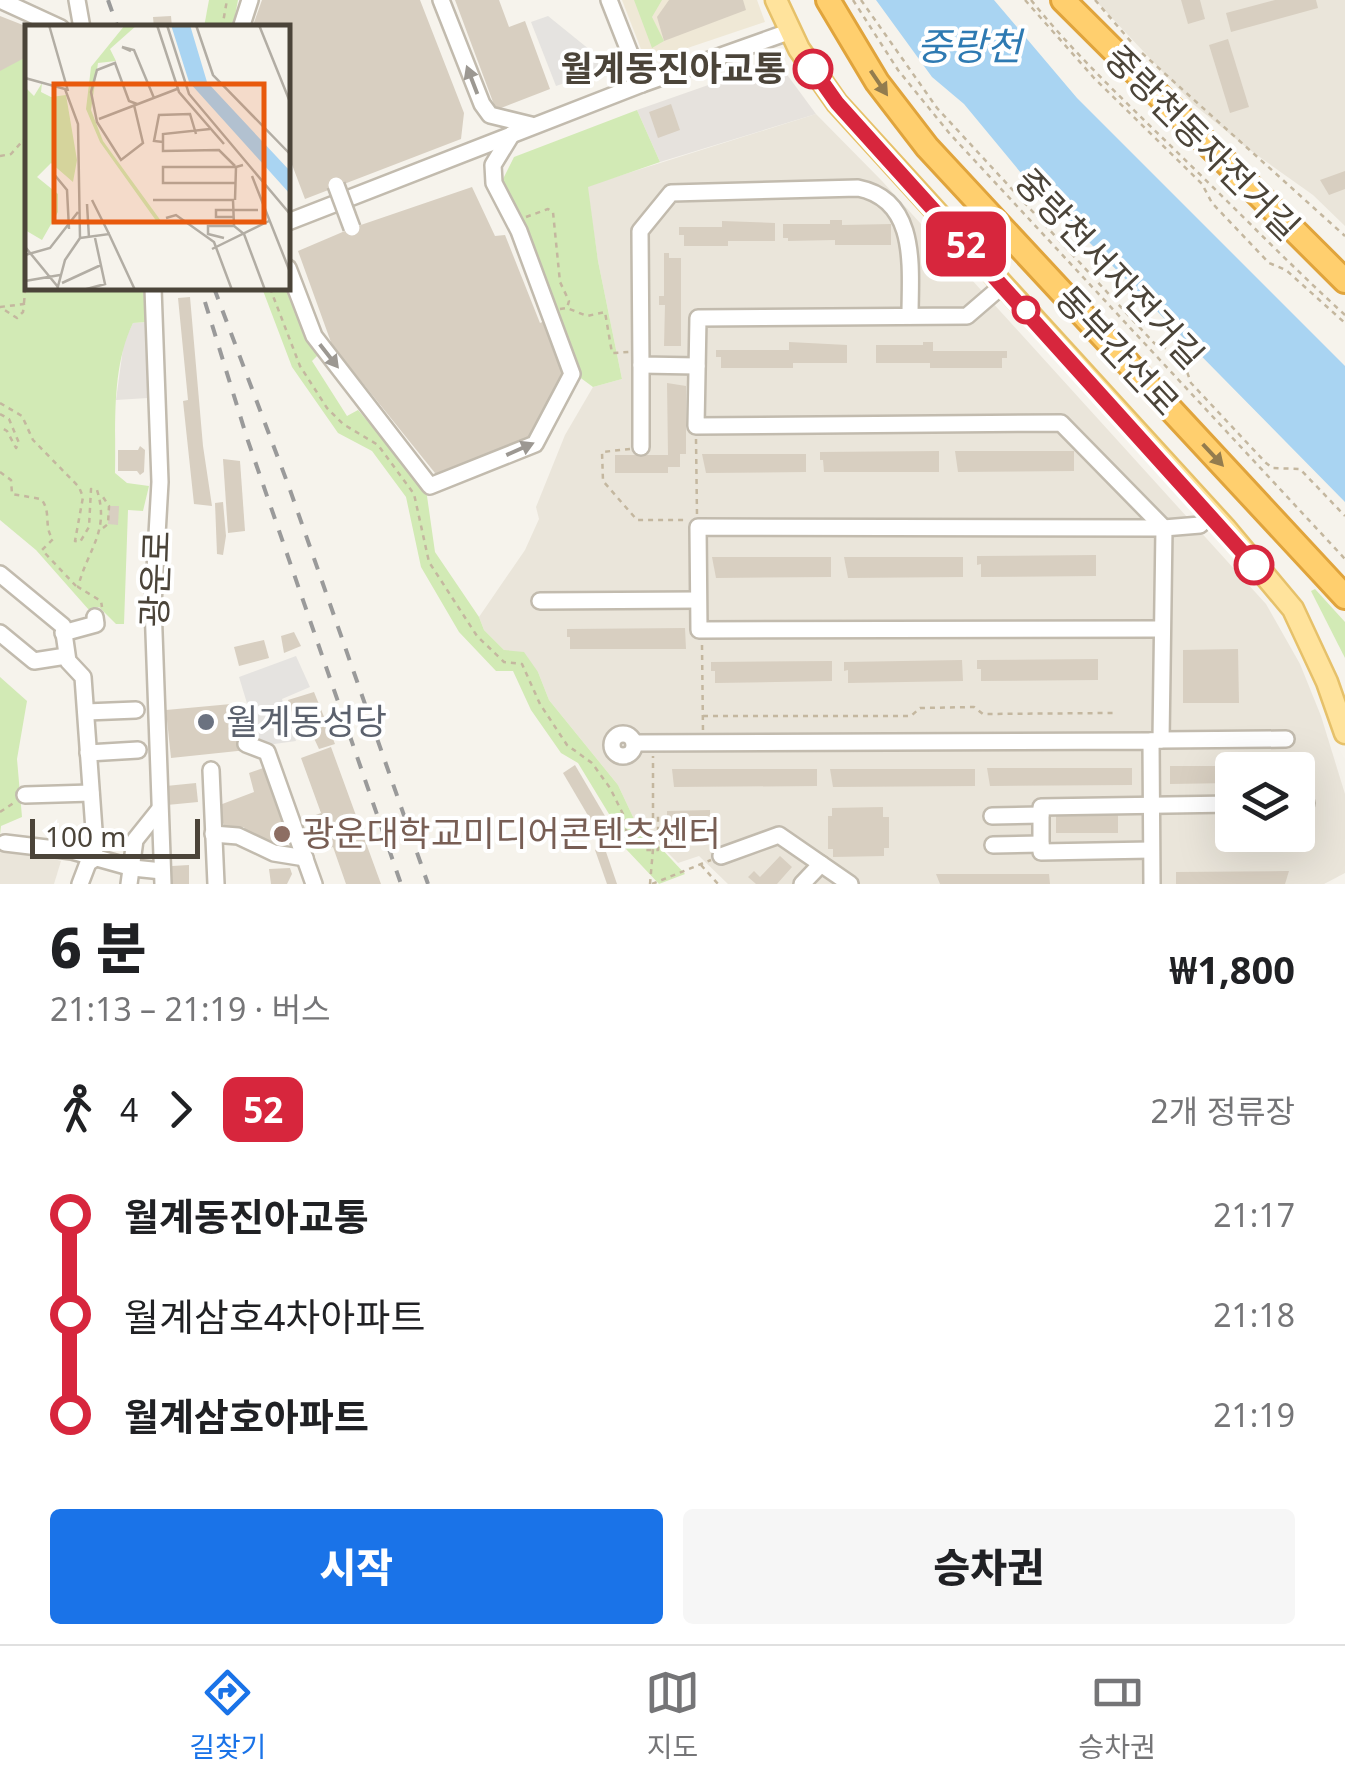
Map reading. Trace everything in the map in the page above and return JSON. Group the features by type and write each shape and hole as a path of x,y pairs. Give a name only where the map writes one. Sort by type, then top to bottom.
{"highway":[{"name":"동부간선로","path":"828,0 878,82 918,136 1345,597"},
{"path":"1063,0 1345,282"}],"main road":[{"path":"776,0 837,103 1293,609 1328,682 1345,732"}],"street":[{"path":"0,0 54,25"},
{"path":"76,0 81,25"},
{"path":"243,25 250,0"},
{"path":"441,0 482,104 490,115 535,126"},
{"path":"609,0 642,84"},
{"path":"290,221 642,84 791,31"},
{"path":"512,134 493,165 494,183 551,315"},
{"path":"290,273 314,336 430,486 535,444 572,374 519,231 494,183"},
{"path":"336,186 352,228"},
{"path":"641,447 640,230 671,193 858,188 874,191 898,215 909,238 910,316"},
{"path":"1003,285 966,316 698,318 696,426 1061,423 1164,528 1151,806 1152,884"},
{"name":"광운로","path":"5,843 72,852 131,876 163,878 152,605 160,482 153,290"},
{"path":"641,365 697,366"},
{"path":"1162,629 701,630 698,528 1164,528 1200,525 1211,514"},
{"path":"0,574 63,626 66,656 84,677 94,859 80,884"},
{"path":"540,601 698,600"},
{"path":"63,632 96,621"},
{"path":"0,633 34,661 66,656"},
{"path":"86,712 136,710"},
{"path":"634,744 1286,739"},
{"path":"246,744 268,748 314,884"},
{"path":"88,753 138,750"},
{"path":"212,770 216,884"},
{"path":"26,795 90,793"},
{"path":"1151,850 1041,852 1041,807 1215,804"},
{"path":"131,876 135,840 158,810"},
{"path":"992,816 1041,815"},
{"path":"213,834 238,836 274,853 305,858"},
{"path":"720,856 779,834 846,883"},
{"path":"992,845 1041,844"},
{"path":"802,884 820,864"}],"path":[{"path":"223,25 227,0"},
{"name":"중랑천서자전거길","path":"852,0 898,70 950,134 1345,559"},
{"path":"861,0 937,108 1154,343 1181,356 1190,380 1203,396 1266,463 1273,468 1300,469 1345,516"},
{"path":"1024,0 1094,78 1206,189 1212,203 1269,263 1286,270 1345,323"},
{"name":"중랑천동자전거길","path":"1032,0 1100,77 1286,262 1345,315"},
{"path":"1095,0 1194,104 1345,236"},
{"path":"0,156 11,154 25,138"},
{"path":"523,219 548,209 553,212 560,282 569,300 567,308"},
{"path":"0,307 17,318 23,312 27,290"},
{"path":"271,290 300,366 327,408 378,445 414,494 430,562 476,636 504,662 522,664 540,704 566,745 592,763 617,801 625,829 646,850 658,850 658,816 654,816"},
{"path":"0,307 24,304"},
{"path":"551,315 567,308 587,316 605,312 612,353 616,352"},
{"path":"0,403 22,416 33,440 79,487 83,497 75,541 80,542 89,528 91,489 96,490 104,511 102,528"},
{"path":"0,414 13,426 19,443 16,448 7,431 0,427"},
{"path":"641,447 602,452 603,481 637,520 698,520 696,426"},
{"path":"0,472 11,480 12,494 41,499 48,507 48,533 53,539 42,550 78,587 101,601 104,618 96,621"},
{"path":"78,587 83,566 108,520 109,506 104,497"},
{"path":"701,630 704,743"},
{"path":"703,716 911,716 920,708 974,707 983,714 1113,712"},
{"path":"653,744 651,884 700,864 718,884"},
{"path":"0,812 26,795"}],"shaded area":[{"path":"622,0 757,0 765,22 646,62"},
{"path":"1095,0 1345,0 1345,226 1313,195 1193,104"},
{"path":"548,16 611,67 556,86 531,22"},
{"path":"777,61 816,114 660,162 637,110"},
{"path":"816,114 882,181 1266,604 1300,664 1345,794 1345,873 1324,884 728,884 699,856 678,863 634,819 618,785 549,700 538,672 504,650 484,630 479,617 525,550 539,519 536,507 565,435 593,387 622,379 587,186"},
{"path":"146,322 148,398 116,400 124,341 133,323"},
{"path":"296,656 310,687 282,699 296,741 260,746 239,677"},
{"path":"0,844 61,861 54,884 0,884"}],"green space":[{"path":"209,0 238,0 233,25 204,25"},
{"path":"634,0 662,0 652,17 664,41 652,48"},
{"path":"25,56 25,290 143,290 146,322 133,323 126,340 116,397 115,473 127,483 149,486 143,511 128,510 124,624 116,624 99,607 89,610 36,550 0,520 0,69"},
{"path":"637,110 660,162 588,187 598,261 622,379 593,387 578,376 501,183 514,157"},
{"path":"263,290 289,290 319,354 312,361 347,416 358,410 426,489 435,552 484,630 504,650 524,652 538,672 549,700 618,785 634,819 685,874 659,884 609,831 609,814 578,763 561,753 531,710 513,671 496,671 459,632 421,567 406,497 372,451 338,433 292,367"},
{"path":"1315,589 1345,622 1345,658 1311,591"},
{"path":"0,677 27,701 17,759 22,817 1,826 0,835"}],"water":[{"name":"중랑천","path":"876,0 994,0 1077,98 1345,366 1345,502 1021,173 964,104 932,77"}],"building":[{"path":"262,0 420,0 464,113 461,139 305,199 290,159 290,25 253,25"},
{"path":"455,0 499,0 509,27 525,21 550,89 496,110"},
{"path":"669,0 743,0 746,10 664,41 657,17"},
{"path":"1181,0 1200,0 1205,19 1188,24"},
{"path":"1275,0 1316,0 1318,8 1231,32 1226,13"},
{"path":"0,16 25,26 25,58 0,71"},
{"path":"171,16 172,25 154,25 153,17"},
{"path":"1228,39 1249,107 1230,113 1209,45"},
{"path":"671,104 680,130 658,138 649,112"},
{"path":"1345,171 1345,189 1329,195 1320,180"},
{"path":"472,187 495,236 505,235 540,323 549,319 568,372 537,438 439,478 332,345 298,251"},
{"path":"830,220 842,220 842,225 891,224 891,245 835,245 835,240 783,238 783,224 830,224"},
{"path":"722,221 775,223 775,241 684,246 679,227 722,227"},
{"path":"664,253 669,253 669,258 681,258 681,346 664,346 665,305 659,305 659,296 664,296"},
{"path":"190,297 212,506 194,504 183,401 188,400 178,298"},
{"path":"789,342 847,345 847,363 721,368 721,357 716,357 716,350 789,350"},
{"path":"933,342 933,351 1007,351 1007,358 1002,358 1002,368 876,363 876,345"},
{"path":"667,383 686,386 686,454 680,454 680,467 668,467 668,473 615,473 615,455 668,455"},
{"path":"140,446 145,450 144,472 140,475 137,471 118,471 118,450 138,450"},
{"path":"939,451 939,472 824,472 820,460 820,452"},
{"path":"955,451 1074,451 1074,471 958,472"},
{"path":"702,454 806,454 806,472 706,473"},
{"path":"223,459 240,461 245,531 228,533"},
{"path":"223,502 223,555 217,554 215,503"},
{"path":"109,506 119,506 118,525 108,524"},
{"path":"1096,555 1096,576 981,577 981,564 977,565 977,556"},
{"path":"712,557 831,557 831,577 716,578"},
{"path":"844,557 963,557 963,577 848,578"},
{"path":"685,628 686,649 570,649 567,637 567,629"},
{"path":"294,632 301,646 284,653 281,636"},
{"path":"264,640 269,658 239,666 234,647"},
{"path":"1238,649 1239,703 1183,703 1183,650"},
{"path":"1098,659 1098,680 981,681 981,669 977,669 977,660"},
{"path":"962,660 963,681 848,683 848,670 844,671 844,662"},
{"path":"832,661 832,681 715,683 715,671 711,671 711,662"},
{"path":"314,692 335,744 319,749 312,734 300,738 288,700"},
{"name":"월계동성당","path":"242,703 247,750 171,758 166,710"},
{"path":"331,747 381,884 346,884 333,847 324,850 313,816 321,813 301,758"},
{"path":"575,765 605,816 593,824 563,773"},
{"path":"269,766 294,837 266,845 247,836 244,827 226,831 217,806 254,792 249,773"},
{"path":"1170,766 1215,766 1215,783 1170,784"},
{"path":"987,768 1132,768 1132,785 990,786"},
{"path":"672,769 817,769 817,786 674,787"},
{"path":"830,769 975,769 975,786 833,787"},
{"path":"196,783 198,802 167,805 166,786"},
{"path":"883,807 883,817 889,817 889,848 884,848 884,856 833,857 833,849 828,849 828,816 832,816 832,808"},
{"path":"710,810 710,831 667,831 667,811"},
{"path":"1056,813 1118,813 1118,833 1056,833"},
{"path":"604,846 617,884 607,884 595,850"},
{"path":"780,856 792,867 777,884 756,884 748,877 754,871 760,877"},
{"path":"189,865 189,884 172,884 172,866"},
{"path":"290,868 292,874 287,884 271,884 269,869"},
{"path":"1289,871 1285,884 1176,884 1176,872"},
{"path":"936,874 1049,874 1050,884 940,884"}],"railway":[{"path":"108,0 117,25"},
{"path":"215,290 289,487 428,884"},
{"path":"205,302 247,438 401,884"}],"bus line":[{"name":"52","path":"813,69 837,103 1226,529 1254,565"}],"place":[{"name":"월계동진아교통","path":"813,69"},
{"name":"월계동성당","path":"206,722"},
{"name":"광운대학교미디어콘텐츠센터","path":"282,834"}]}
